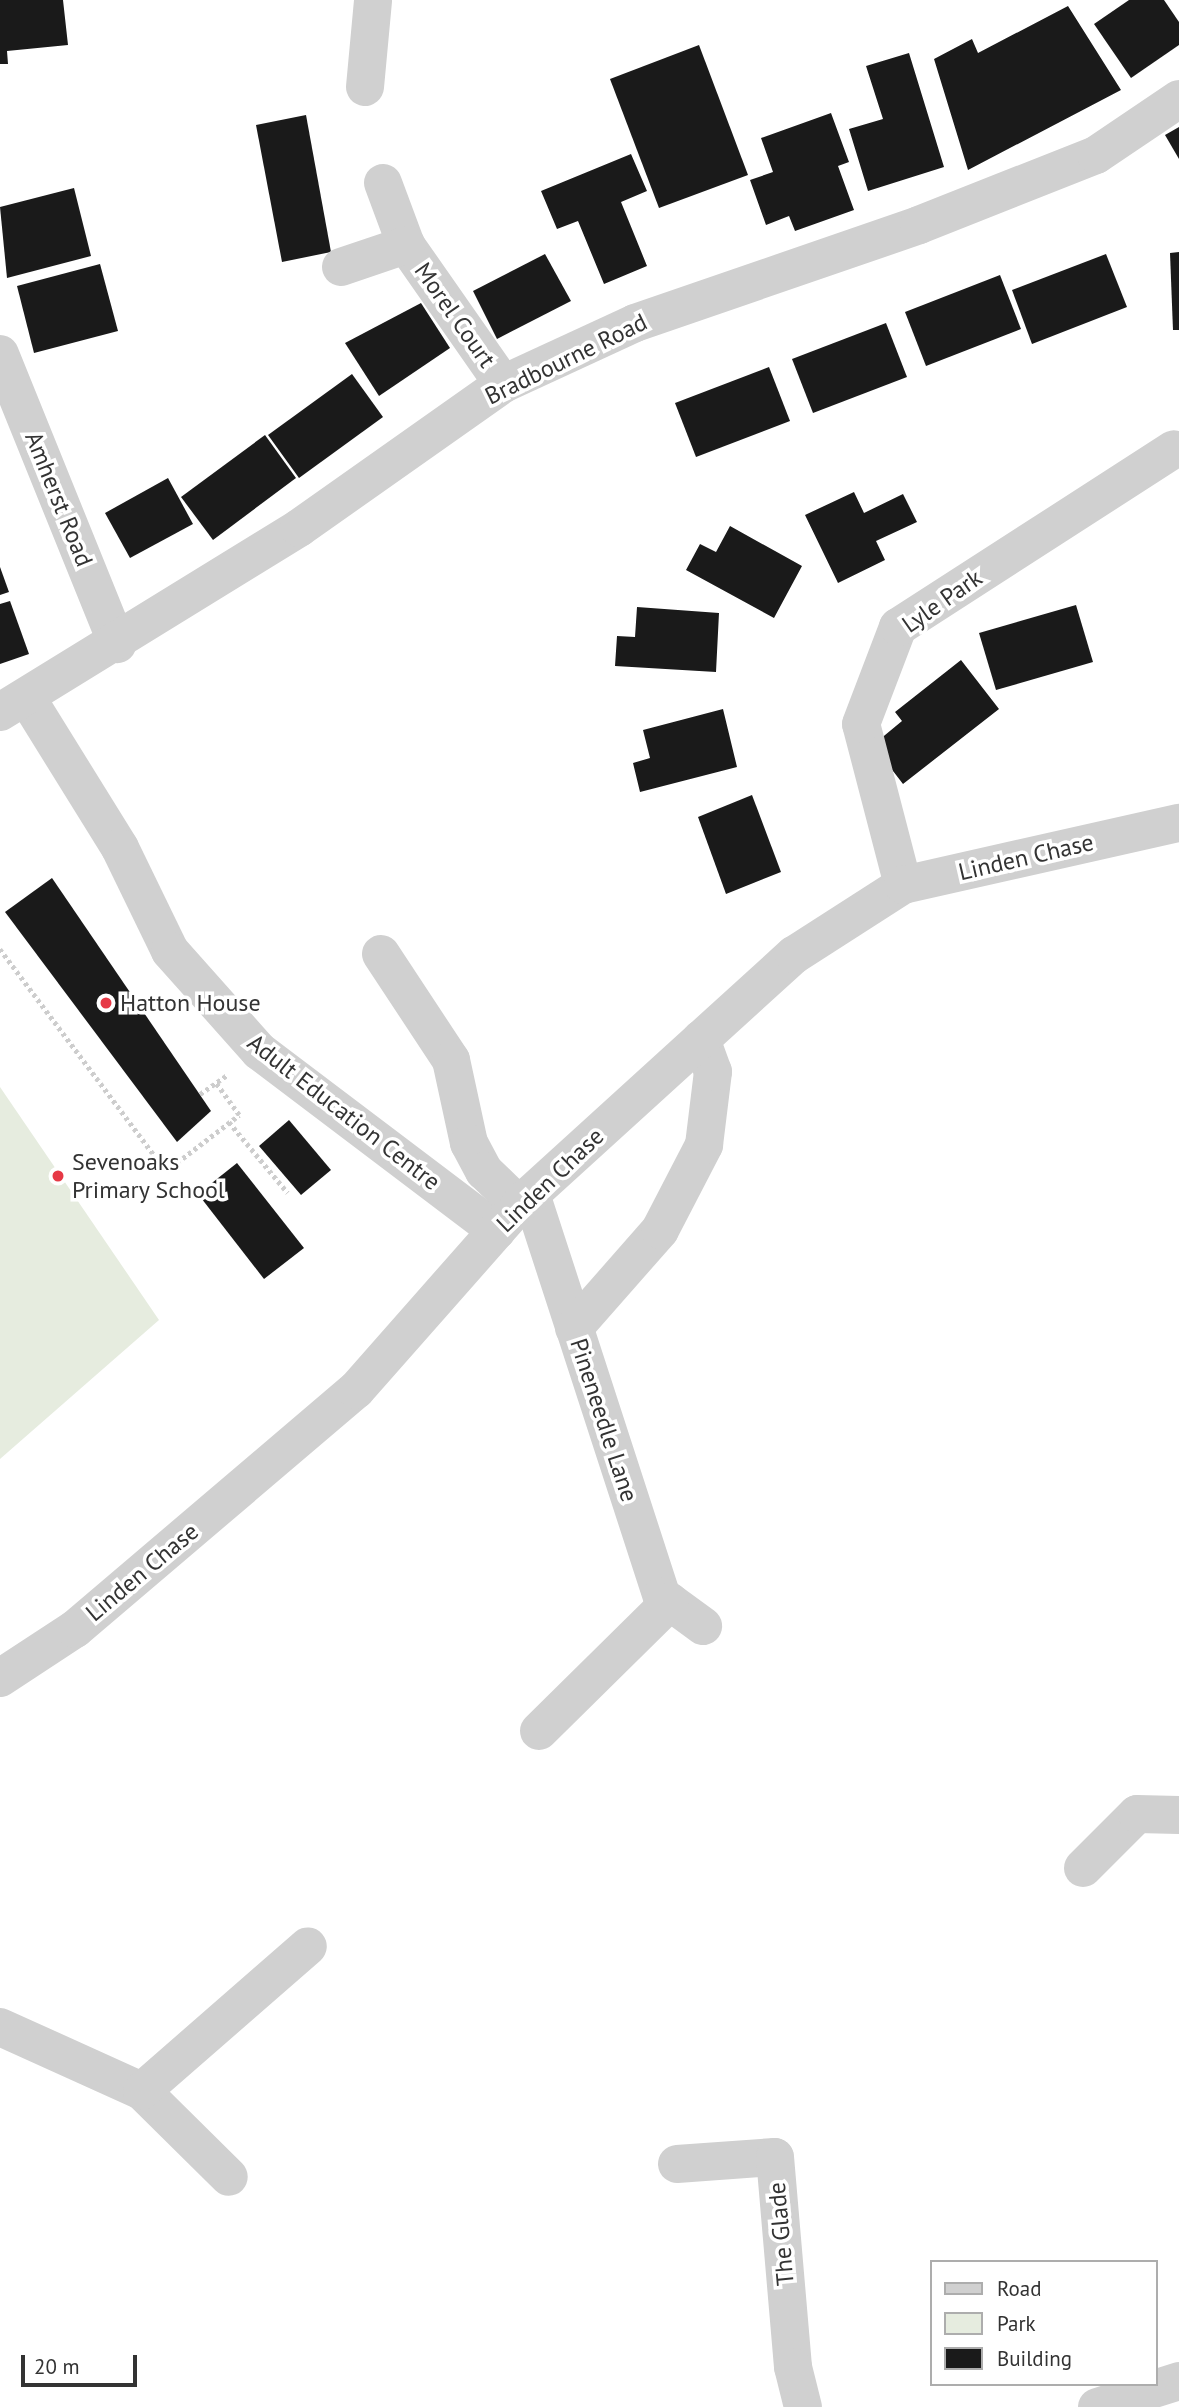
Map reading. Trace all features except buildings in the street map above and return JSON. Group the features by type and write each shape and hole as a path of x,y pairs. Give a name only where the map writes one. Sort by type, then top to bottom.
{"street":[{"path":"365,87 373,0"},
{"name":"Bradbourne Road","path":"13,705 117,644 503,384 635,323 919,225 1096,155 1179,99"},
{"name":"Morel Court","path":"383,183 406,245 503,384"},
{"name":"Morel Court","path":"341,267 406,245"},
{"name":"Amherst Road","path":"0,354 117,644"},
{"name":"Lyle Park","path":"903,885 861,724 898,626 1174,449"},
{"name":"Adult Education Centre","path":"13,705 120,848 170,951 258,1051 516,1210"},
{"name":"Linden Chase","path":"0,1678 75,1629 356,1390 516,1210 794,955 903,885 1179,823"},
{"path":"382,954 451,1060 469,1143 484,1171 516,1210"},
{"path":"574,1328 660,1230 704,1145 713,1106 713,1072 701,1039"},
{"name":"Pineneedle Lane","path":"516,1210 574,1328 662,1596 704,1626"},
{"path":"539,1731 670,1602"},
{"path":"1083,1868 1137,1814 1179,1815"},
{"path":"142,2091 308,1946"},
{"path":"0,2027 142,2091 229,2177"},
{"name":"The Glade","path":"677,2164 775,2158 793,2367 803,2407"},
{"path":"1097,2407 1179,2381"}],"path":[{"path":"0,949 166,1171 239,1115 216,1083"},
{"path":"229,1122 288,1194"}],"green space":[{"path":"0,1087 159,1320 0,1459"}],"place":[{"name":"Hatton House","path":"106,1003"},
{"name":"Sevenoaks Primary School","path":"58,1176"}]}
